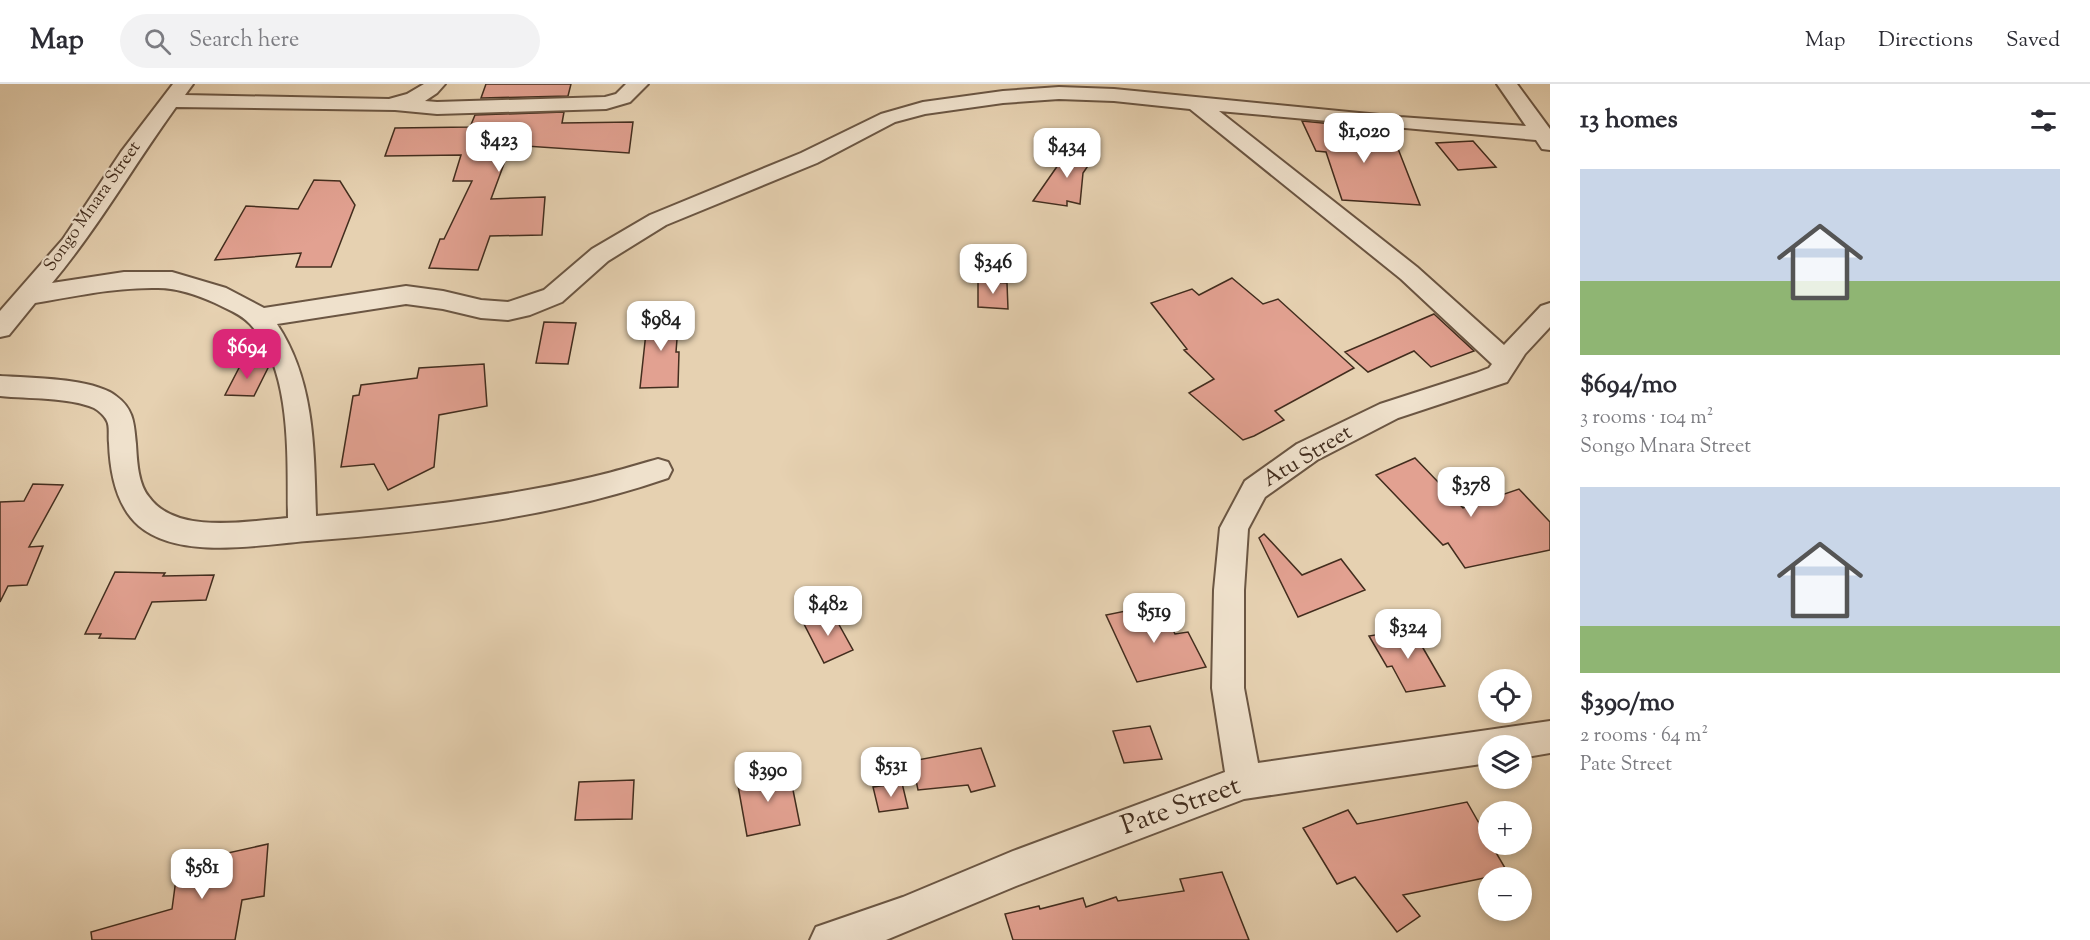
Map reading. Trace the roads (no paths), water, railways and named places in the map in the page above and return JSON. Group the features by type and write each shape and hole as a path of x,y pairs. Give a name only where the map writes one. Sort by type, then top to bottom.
{"street":[{"path":"389,105 413,100 428,92 435,84"},
{"path":"177,93 437,108 587,105 624,98 638,84"},
{"path":"943,105 953,84"},
{"path":"1507,84 1546,140"},
{"name":"Songo Mnara Street","path":"0,328 70,245 148,130 177,93"},
{"path":"259,318 405,295 481,309 508,310 530,306 553,296 600,255 658,220 809,158 888,118 943,105 1059,93 1114,95 1546,140"},
{"path":"1196,103 1409,273 1514,352 1550,337"},
{"path":"29,295 154,279 175,280 210,291 259,318 285,362 293,388 300,442 302,530"},
{"name":"Atu Street","path":"1244,782 1228,688 1229,590 1234,528 1255,489 1307,452 1389,411 1498,375 1514,352 1550,312"},
{"path":"0,386 81,393 106,402 121,418 122,458 130,493 147,516 170,530 194,535 302,530 389,522 515,505 593,489 658,470"},
{"name":"Pate Street","path":"839,939 1013,869 1244,782 1550,736"}]}
